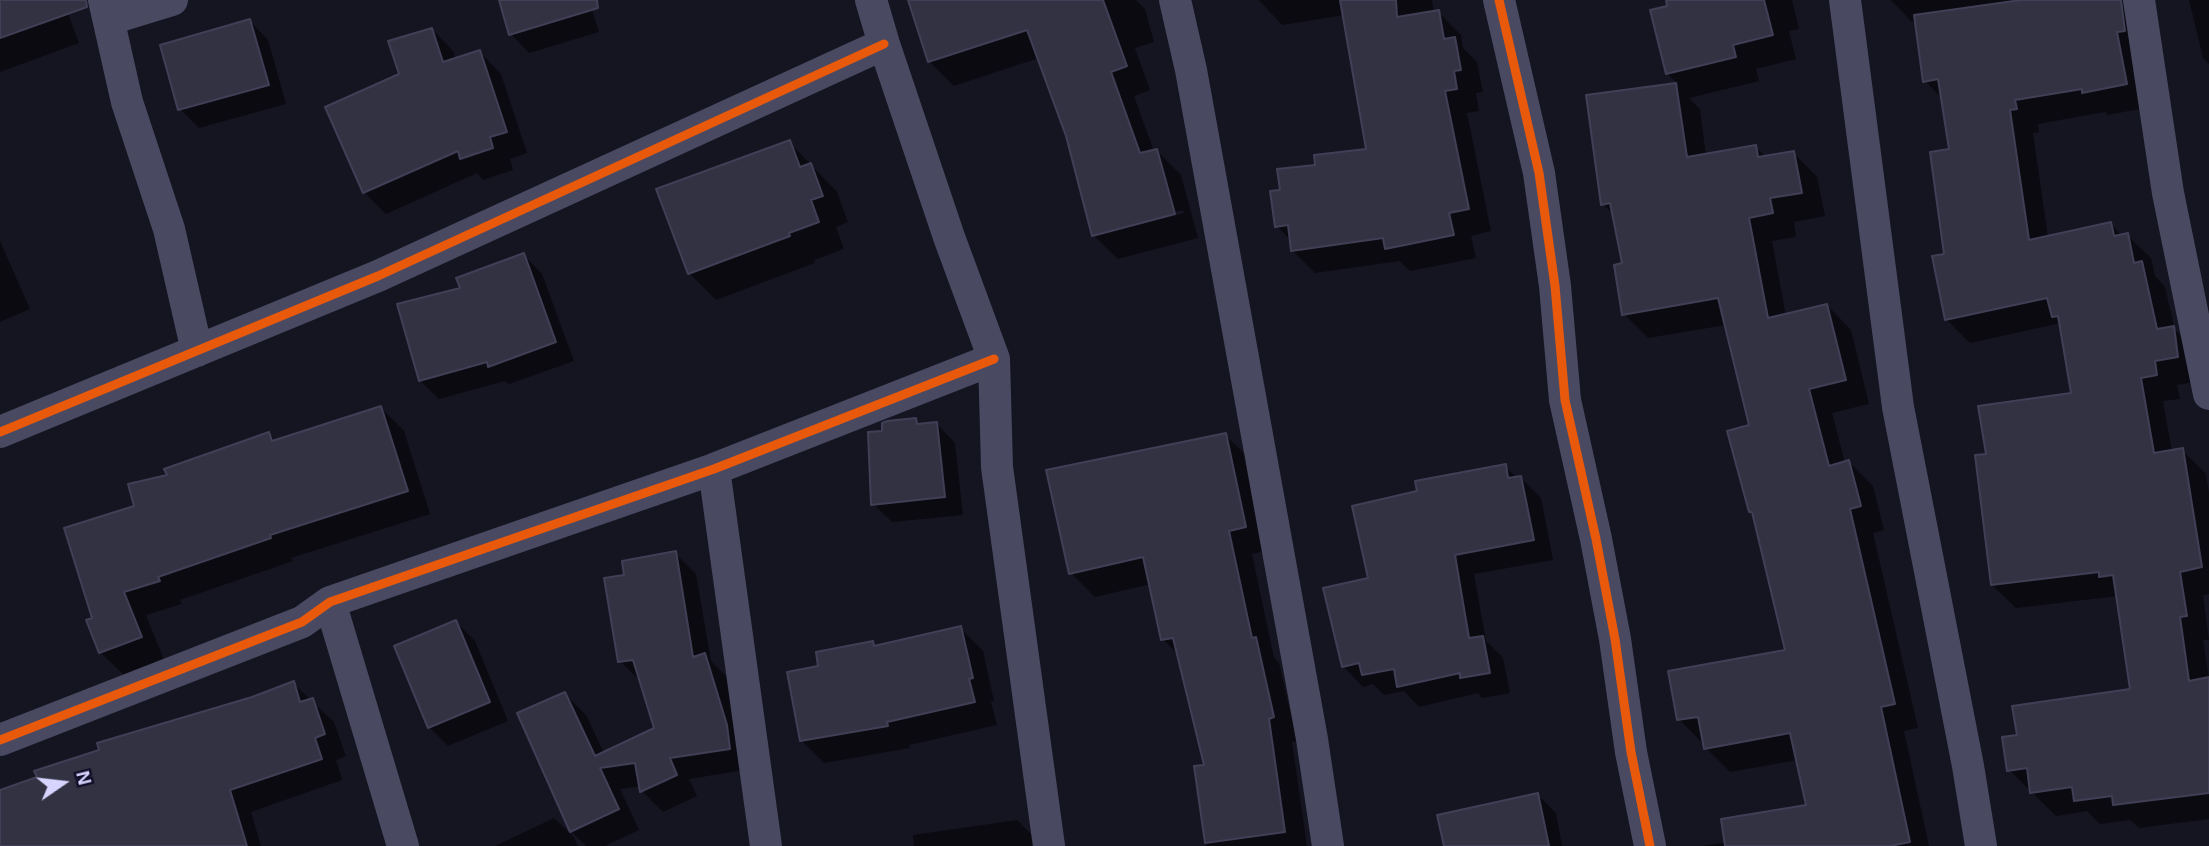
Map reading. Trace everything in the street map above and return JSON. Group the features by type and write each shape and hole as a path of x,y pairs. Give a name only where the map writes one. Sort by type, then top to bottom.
{"street":[{"path":"172,0 107,10 127,102 169,229 197,351"},
{"path":"871,0 949,237 994,359 997,467 1049,846"},
{"path":"1175,0 1199,111 1312,739 1328,846"},
{"path":"1499,0 1539,173 1555,286 1565,400 1603,577 1631,752 1650,846"},
{"path":"1845,0 1898,407 1981,846"},
{"path":"2138,0 2168,193 2209,394"},
{"path":"0,432 378,276 884,44"},
{"path":"0,740 302,622 330,602 714,469 994,359"},
{"path":"714,469 766,846"},
{"path":"330,602 402,846"}],"building":[{"path":"0,0 86,0 87,7 0,38"},
{"path":"499,0 597,0 598,8 509,35"},
{"path":"908,0 1103,0 1127,66 1111,72 1140,153 1157,149 1175,214 1092,236 1066,136 1027,30 928,62"},
{"path":"1340,0 1396,0 1397,17 1439,10 1444,39 1455,37 1461,70 1454,71 1457,89 1445,91 1469,209 1449,213 1454,235 1385,249 1383,238 1291,251 1288,225 1275,227 1270,191 1280,190 1277,169 1315,165 1314,155 1366,149"},
{"path":"1666,0 1764,0 1773,35 1733,45 1736,57 1666,74 1650,10 1667,6"},
{"path":"2021,0 2121,0 2125,31 2117,32 2127,84 2082,93 2082,89 2015,100 2017,109 2010,110 2029,240 2111,222 2114,236 2128,233 2134,263 2142,261 2157,329 2174,326 2178,357 2155,361 2157,375 2141,378 2154,453 2183,448 2202,567 2180,572 2187,616 2180,617 2189,681 2209,677 2209,793 2113,805 2112,796 2074,801 2072,787 2030,793 2027,768 2007,771 2002,737 2017,735 2012,706 2130,689 2113,575 2099,577 2099,572 1991,585 1975,455 1986,454 1978,406 2071,393 2058,316 2052,317 2047,298 1945,320 1932,256 1944,254 1930,152 1949,149 1938,79 1923,82 1914,15"},
{"path":"250,19 269,85 178,110 160,45"},
{"path":"432,28 443,62 480,50 507,132 490,137 493,148 460,159 458,151 363,193 325,107 399,74 388,41"},
{"path":"1676,83 1687,157 1756,145 1758,157 1794,151 1802,193 1770,198 1773,213 1749,218 1768,318 1827,304 1846,380 1809,389 1829,466 1849,460 1861,506 1850,509 1895,704 1881,707 1910,842 1890,846 1725,846 1721,819 1806,805 1790,733 1704,749 1698,717 1677,720 1668,671 1785,650 1752,512 1749,512 1727,431 1749,425 1718,298 1622,315 1614,265 1622,263 1610,203 1601,205 1586,95"},
{"path":"790,140 800,167 811,163 823,196 811,200 819,222 789,233 790,236 688,274 656,189"},
{"path":"524,253 556,342 488,367 487,362 419,381 397,304 460,288 456,278"},
{"path":"381,406 408,491 270,535 271,538 158,577 160,581 124,592 142,637 99,653 86,620 92,618 64,528 134,506 128,484 167,475 164,469 269,432 272,441"},
{"path":"916,418 917,424 937,422 945,497 871,505 868,432 882,431 882,423 887,421"},
{"path":"1226,433 1246,527 1229,531 1252,638 1256,637 1274,717 1269,719 1285,832 1205,843 1194,766 1204,765 1173,638 1161,640 1143,557 1069,574 1046,470"},
{"path":"1506,464 1508,478 1521,476 1534,540 1455,555 1469,638 1483,636 1490,673 1460,678 1460,673 1397,687 1394,669 1362,675 1359,663 1342,667 1323,588 1368,578 1352,506 1417,491 1415,481"},
{"path":"676,551 693,657 705,653 727,725 730,749 670,758 677,775 640,792 635,763 600,768 619,809 570,832 517,713 565,692 595,756 654,728 633,660 618,662 604,578 624,575 622,561"},
{"path":"456,620 490,702 428,728 394,646"},
{"path":"961,626 973,678 969,679 975,702 887,722 888,726 800,741 787,672 818,666 816,652 873,641 874,646"},
{"path":"294,681 300,702 313,698 325,734 315,738 322,759 230,790 247,846 0,846 0,790 37,777 34,771 99,750 97,743 252,697"},
{"path":"1538,793 1549,846 1444,846 1437,815"}],"cycle path":[{"path":"1499,0 1539,173 1555,286 1565,400 1596,539 1615,639 1631,752 1650,846"},
{"path":"0,432 378,276 884,44"},
{"path":"0,740 302,622 330,602 714,469 994,359"}]}
